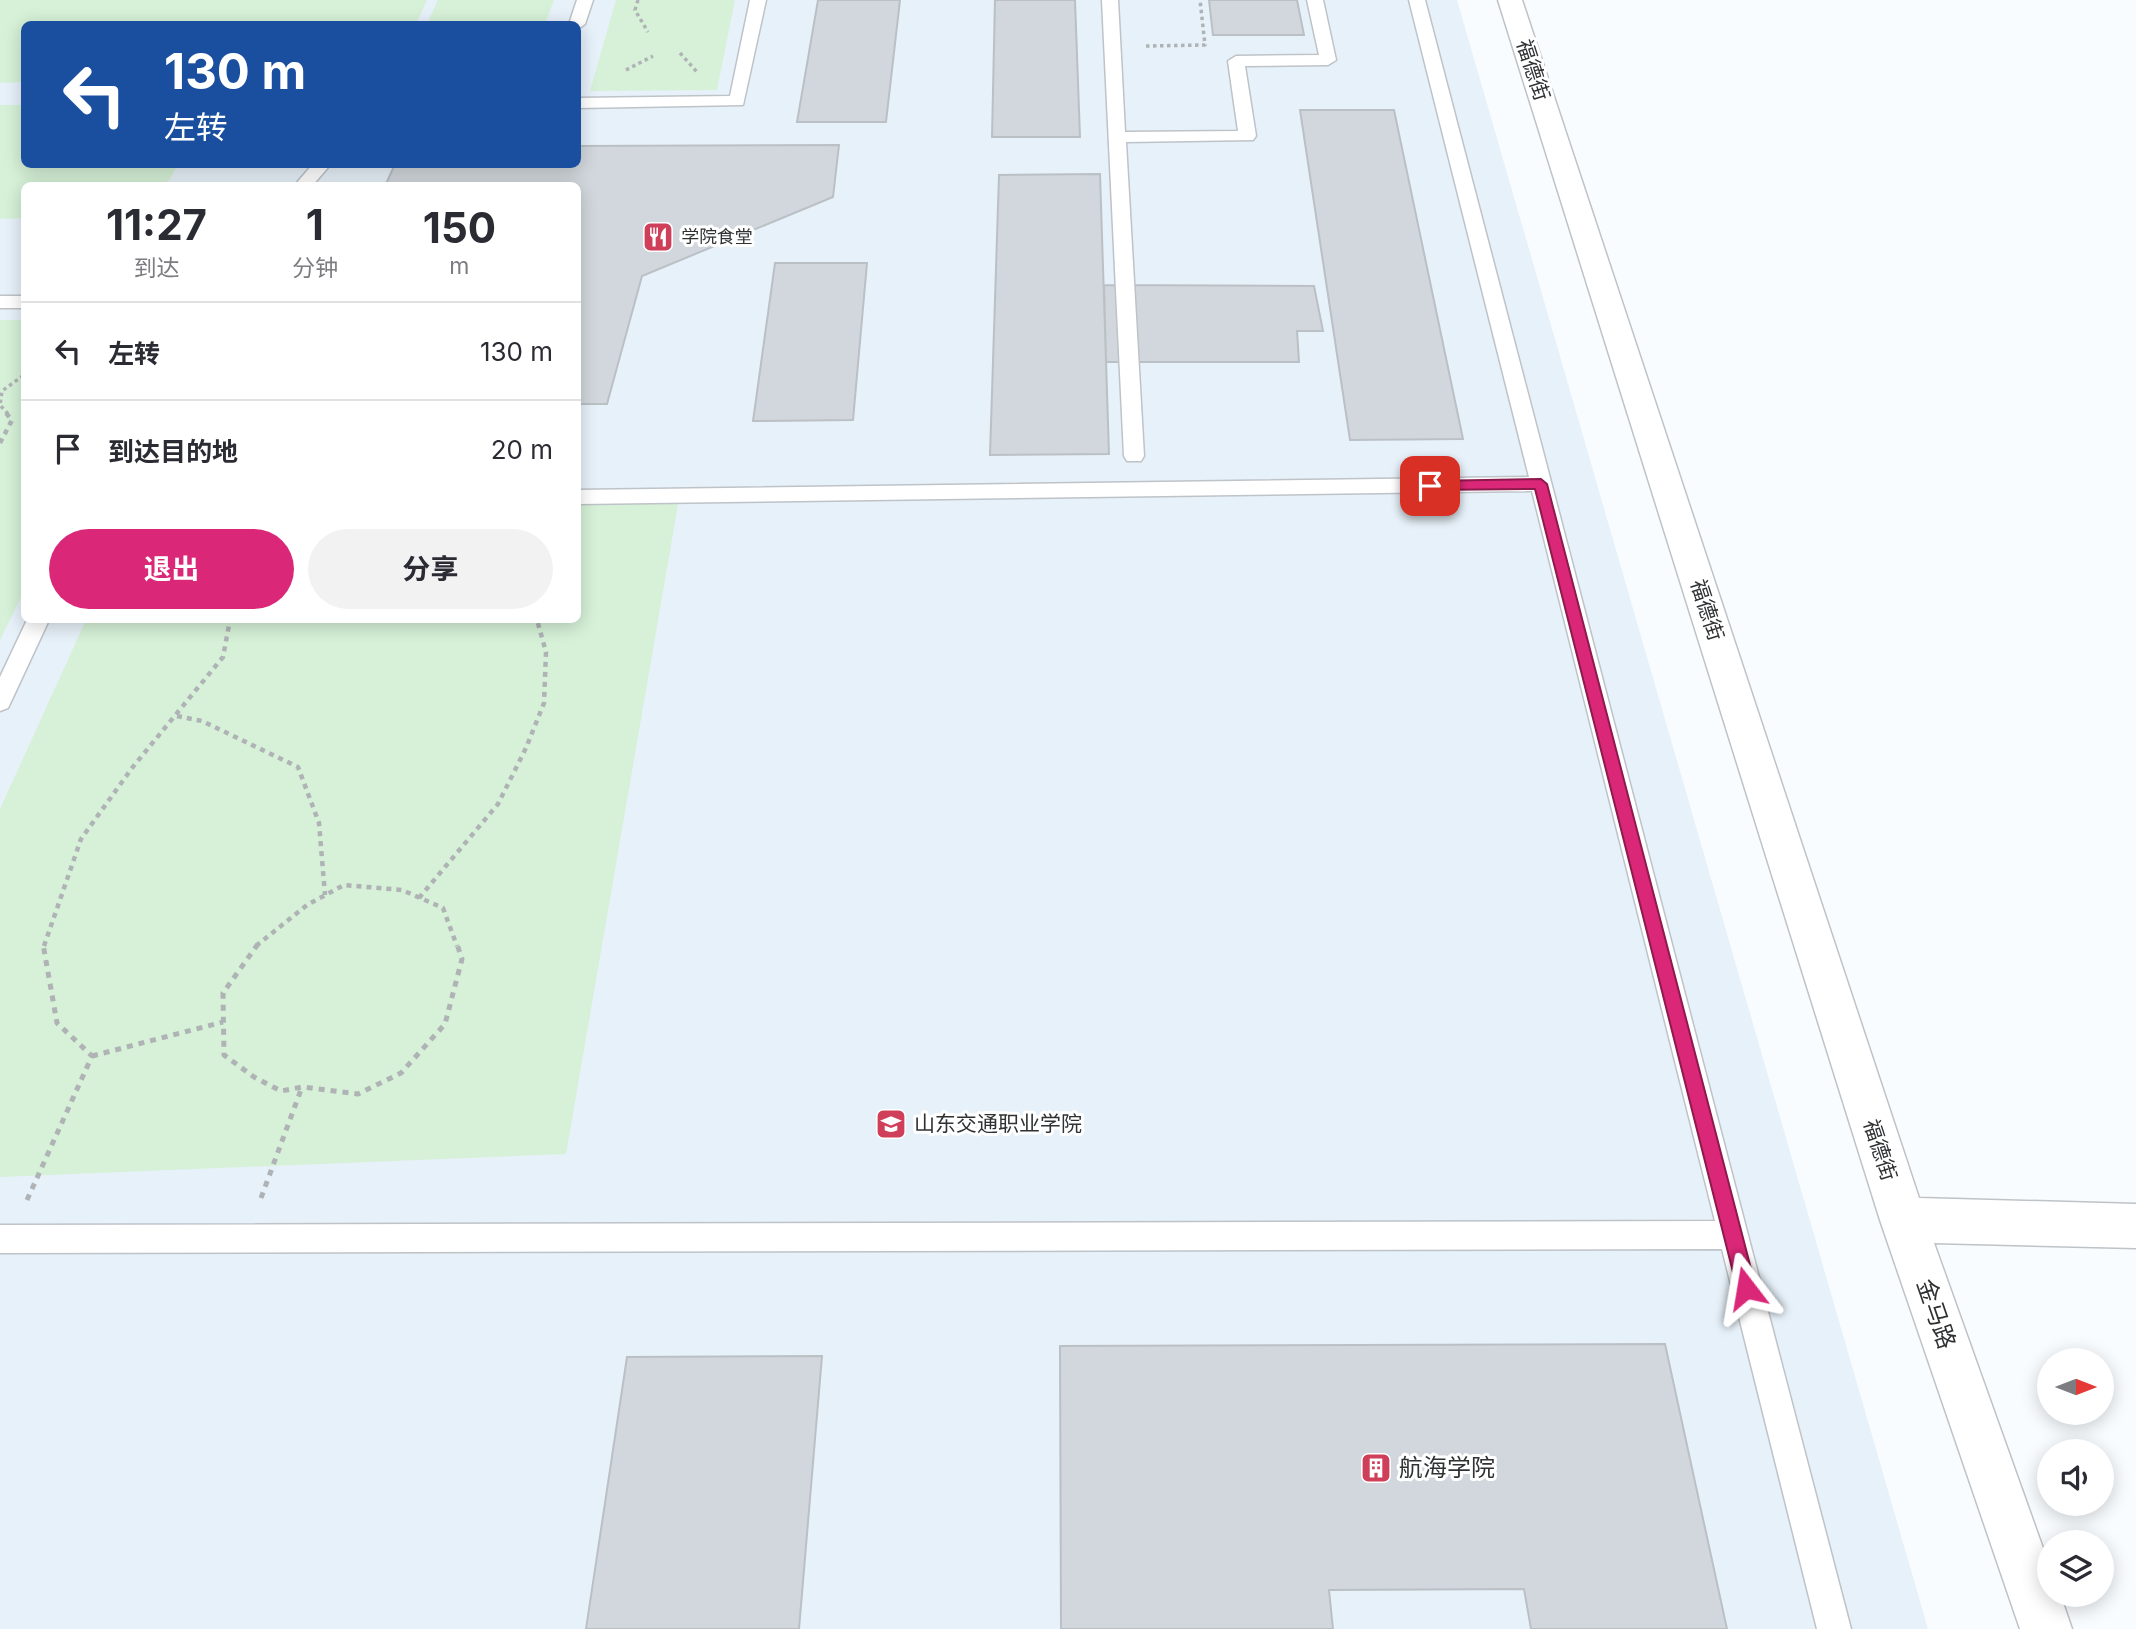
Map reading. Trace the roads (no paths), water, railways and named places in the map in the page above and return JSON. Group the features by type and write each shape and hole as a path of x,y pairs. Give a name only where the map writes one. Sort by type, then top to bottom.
{"street":[{"name":"福德街","path":"1510,0 1903,1220"},
{"path":"1903,1220 2136,1226"},
{"name":"金马路","path":"1903,1220 2046,1629"}],"lane":[{"path":"578,21 585,0"},
{"path":"581,103 737,101 758,0"},
{"path":"1110,0 1134,456"},
{"path":"1119,137 1247,136 1236,61 1328,60 1315,0"},
{"path":"1417,0 1834,1629"},
{"path":"306,182 319,168"},
{"path":"0,302 21,302"},
{"path":"581,497 1541,484"},
{"path":"0,702 37,623"},
{"path":"5,1239 1733,1235"}],"place":[{"name":"学院食堂","path":"658,237"},
{"name":"山东交通职业学院","path":"891,1124"},
{"name":"航海学院","path":"1376,1468"}]}
